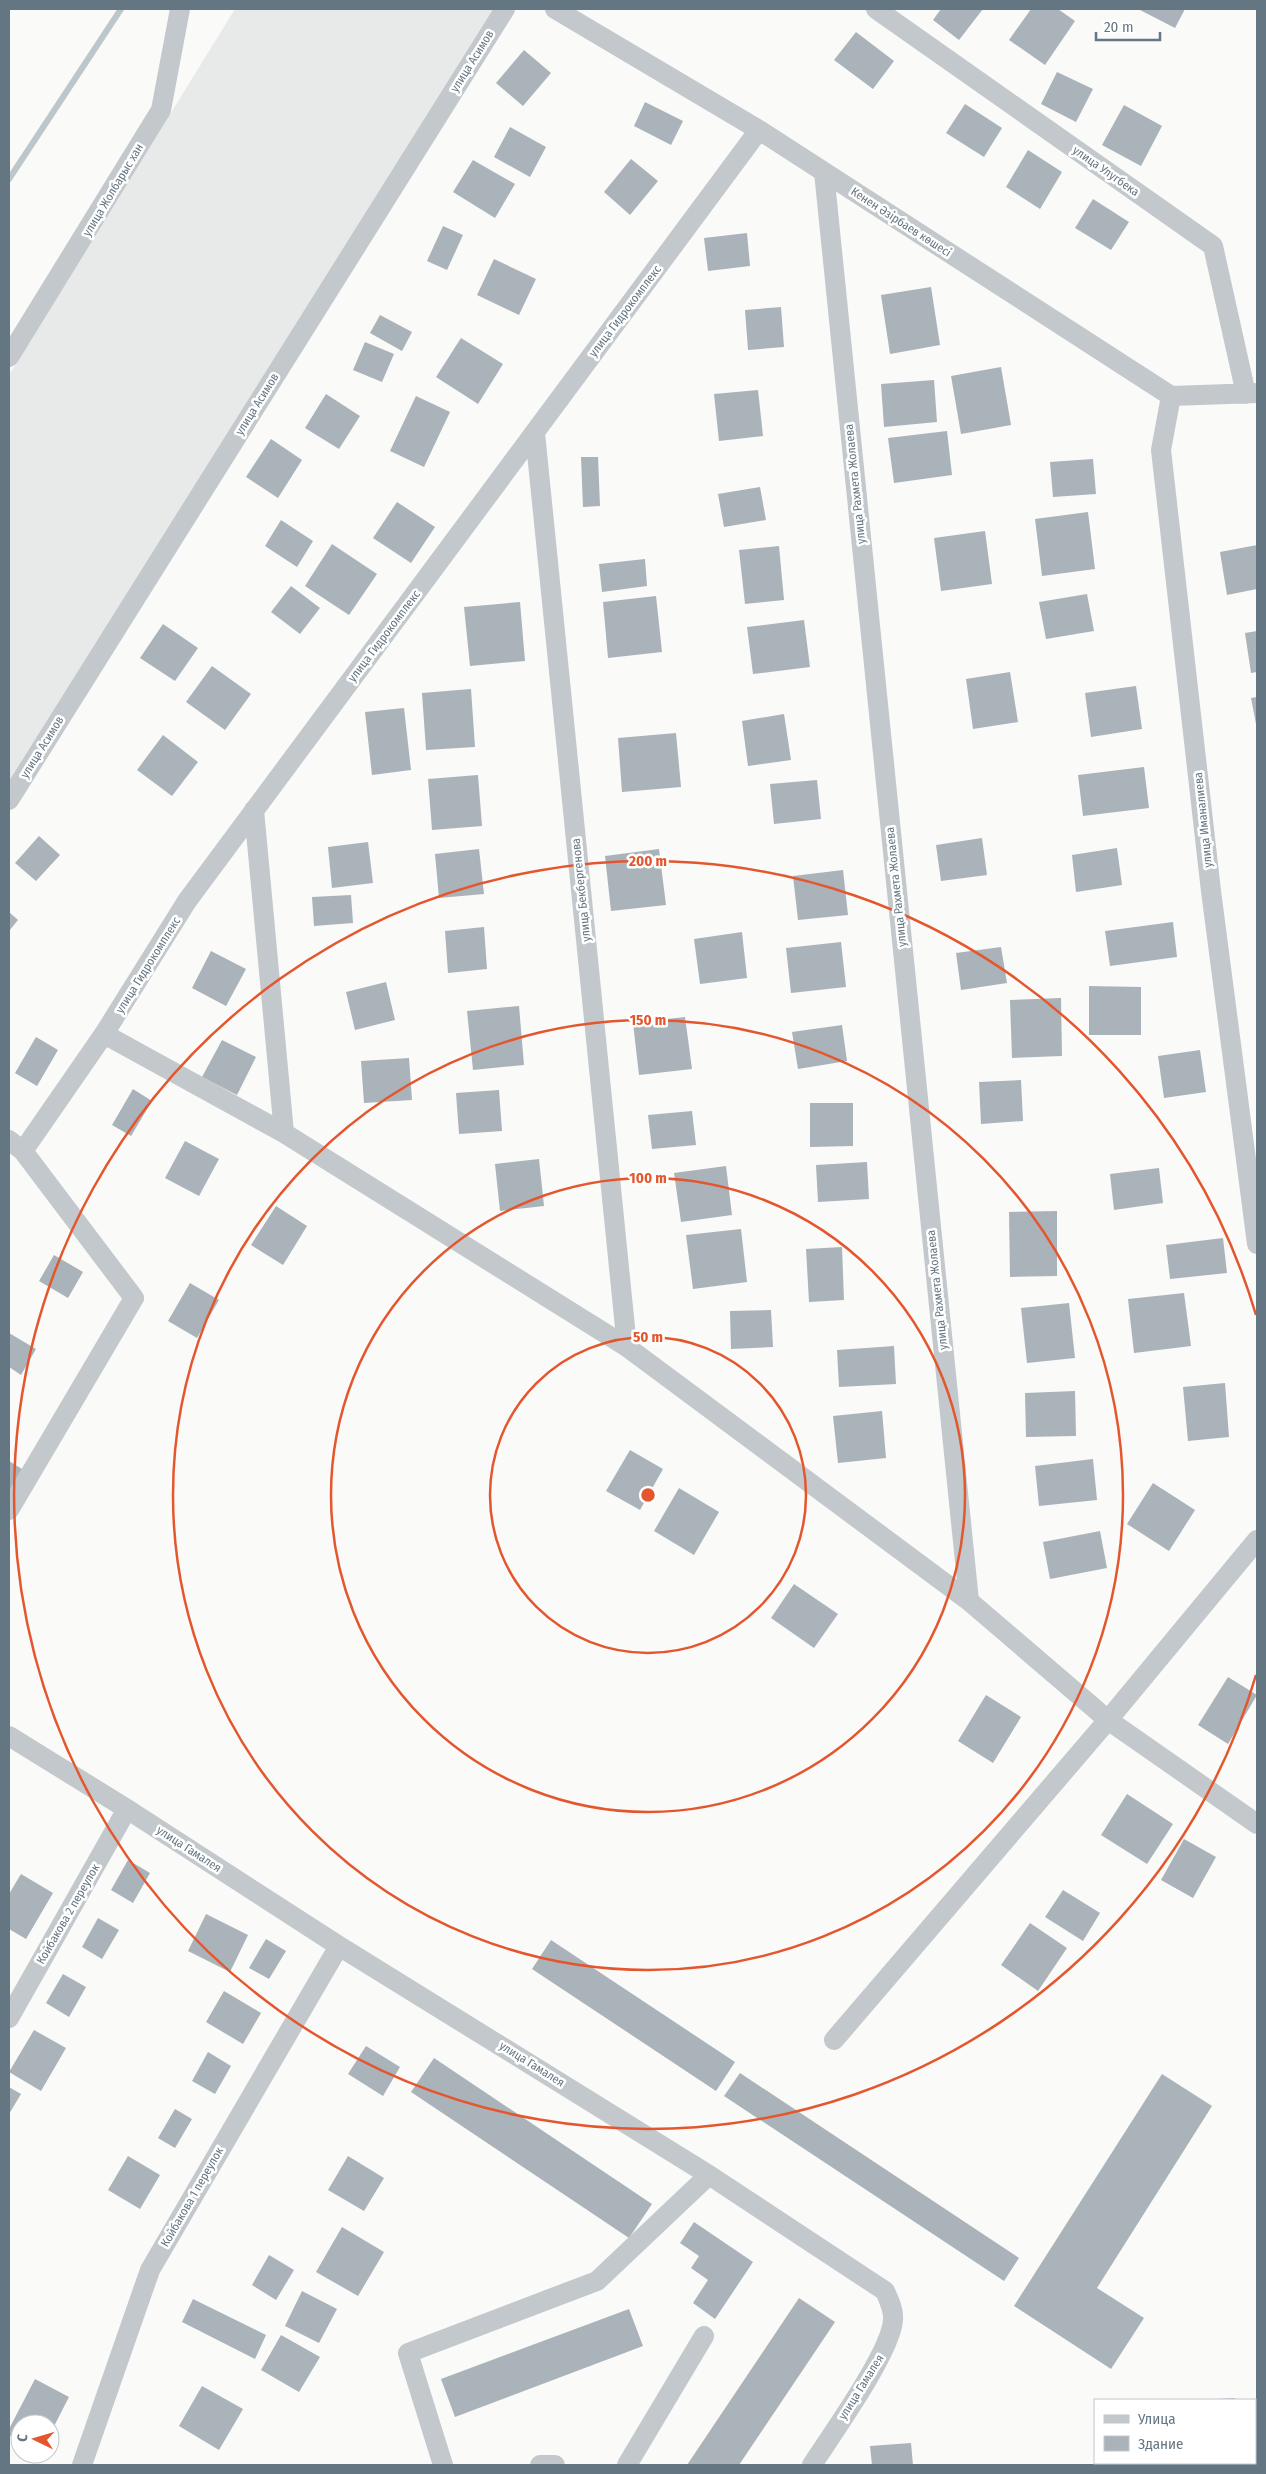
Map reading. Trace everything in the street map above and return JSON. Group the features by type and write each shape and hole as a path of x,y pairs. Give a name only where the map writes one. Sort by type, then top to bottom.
{"street":[{"name":"улица Жолбарыс хан","path":"9,357 161,110 180,9"},
{"name":"улица Асимов","path":"9,800 505,9"},
{"name":"Кенен Әзірбаев көшесі","path":"555,9 759,130 1171,396"},
{"name":"улица Улугбека","path":"876,9 1214,246 1252,394"},
{"name":"улица Гидрокомплекс","path":"16,1146 104,1034 187,901 759,130"},
{"name":"улица Рахмета Жолаева","path":"824,172 969,1601"},
{"path":"1171,396 1252,394"},
{"name":"улица Иманалиева","path":"1171,396 1161,450 1211,891 1257,1244"},
{"name":"улица Бекбергенова","path":"535,432 627,1347"},
{"path":"254,810 284,1133"},
{"path":"104,1034 284,1133 627,1347 969,1601 1108,1720 1257,1824"},
{"path":"9,1510 134,1298 16,1146"},
{"path":"834,2040 1108,1720 1257,1540"},
{"name":"улица Гамалея","path":"9,1736 128,1809 339,1946 709,2175 885,2291 892,2307 893,2321 886,2348 812,2465"},
{"name":"Койбакова 2 переулок","path":"9,2018 128,1809"},
{"name":"Койбакова 1 переулок","path":"82,2465 150,2270 339,1946"},
{"path":"443,2465 408,2354 597,2282 709,2175"},
{"path":"627,2465 704,2336"},
{"path":"540,2465 555,2465"}],"shaded area":[{"path":"235,9 491,9 496,11 9,795 9,375"}],"building":[{"path":"941,9 983,9 959,40 933,20"},
{"path":"1031,9 1058,9 1075,21 1045,65 1009,40"},
{"path":"1141,9 1185,9 1175,28"},
{"path":"856,32 894,61 873,89 834,60"},
{"path":"524,50 551,73 523,106 496,83"},
{"path":"1057,72 1093,89 1076,122 1041,104"},
{"path":"645,102 683,121 671,145 634,126"},
{"path":"965,104 1002,128 984,157 946,133"},
{"path":"1124,105 1162,126 1141,166 1102,145"},
{"path":"510,127 546,147 530,177 494,157"},
{"path":"1028,150 1062,172 1040,209 1006,187"},
{"path":"631,159 658,181 630,215 604,192"},
{"path":"473,160 515,184 495,218 453,192"},
{"path":"1093,199 1129,222 1111,250 1075,228"},
{"path":"443,226 463,235 447,270 427,261"},
{"path":"747,233 750,266 708,271 704,238"},
{"path":"494,259 536,279 519,315 477,295"},
{"path":"931,287 940,345 890,354 881,295"},
{"path":"781,307 784,347 748,350 745,310"},
{"path":"380,315 412,332 402,351 370,333"},
{"path":"461,338 503,364 478,404 436,377"},
{"path":"365,342 394,354 382,382 353,370"},
{"path":"1001,367 1011,425 961,434 951,376"},
{"path":"934,380 937,422 884,427 881,384"},
{"path":"758,390 763,436 719,441 714,394"},
{"path":"326,394 360,416 339,449 305,428"},
{"path":"416,396 450,412 424,467 390,451"},
{"path":"947,431 952,475 894,483 888,438"},
{"path":"271,439 302,460 278,498 246,477"},
{"path":"581,457 598,457 600,506 583,507"},
{"path":"1093,459 1096,494 1053,497 1050,462"},
{"path":"760,487 766,520 724,527 718,494"},
{"path":"397,502 435,527 411,563 373,538"},
{"path":"1088,512 1095,569 1042,576 1035,519"},
{"path":"281,520 313,541 297,567 265,546"},
{"path":"985,531 992,584 941,591 934,538"},
{"path":"332,544 377,574 349,615 305,586"},
{"path":"1257,545 1257,589 1227,595 1220,552"},
{"path":"779,546 784,600 745,604 739,550"},
{"path":"645,559 647,586 602,592 599,564"},
{"path":"291,586 320,608 300,634 271,612"},
{"path":"1087,594 1094,631 1046,639 1039,602"},
{"path":"656,596 662,652 608,658 603,602"},
{"path":"520,602 525,661 470,666 464,607"},
{"path":"804,620 810,667 753,674 747,627"},
{"path":"163,624 198,648 175,681 140,658"},
{"path":"1257,631 1257,672 1251,673 1245,633"},
{"path":"212,666 251,694 225,730 186,702"},
{"path":"1010,672 1018,722 973,729 966,679"},
{"path":"1136,686 1142,729 1091,737 1085,693"},
{"path":"471,689 475,747 426,750 422,693"},
{"path":"1257,697 1257,724 1256,724 1251,698"},
{"path":"404,708 411,770 372,775 365,712"},
{"path":"784,714 791,760 748,766 742,721"},
{"path":"676,733 681,787 622,792 618,738"},
{"path":"163,735 198,762 172,796 137,770"},
{"path":"1144,767 1149,808 1083,816 1078,775"},
{"path":"478,775 482,826 432,830 428,779"},
{"path":"817,780 821,819 774,824 770,784"},
{"path":"39,836 60,855 36,881 15,863"},
{"path":"982,838 987,875 941,881 936,845"},
{"path":"368,842 373,883 332,888 328,847"},
{"path":"1117,848 1122,885 1076,892 1072,855"},
{"path":"479,849 484,894 439,898 435,854"},
{"path":"659,849 666,905 611,911 605,856"},
{"path":"843,870 848,915 798,920 793,876"},
{"path":"351,895 353,923 314,926 312,897"},
{"path":"9,912 18,920 9,931"},
{"path":"1173,922 1177,957 1110,966 1105,931"},
{"path":"484,927 487,969 448,973 445,931"},
{"path":"742,932 747,978 700,984 694,939"},
{"path":"841,942 846,987 791,993 786,948"},
{"path":"1001,947 1007,983 961,990 956,953"},
{"path":"211,951 246,969 226,1006 192,988"},
{"path":"386,982 395,1020 355,1030 346,992"},
{"path":"1089,986 1141,987 1141,1035 1089,1035"},
{"path":"1061,998 1062,1056 1012,1058 1010,1000"},
{"path":"519,1006 524,1065 473,1070 467,1011"},
{"path":"685,1017 692,1069 639,1075 633,1023"},
{"path":"842,1025 847,1061 798,1069 792,1032"},
{"path":"36,1037 58,1050 37,1086 15,1073"},
{"path":"222,1040 256,1057 237,1095 202,1077"},
{"path":"1200,1050 1206,1092 1164,1098 1158,1056"},
{"path":"409,1058 412,1100 364,1103 361,1061"},
{"path":"1021,1080 1023,1121 981,1124 979,1082"},
{"path":"133,1089 152,1101 131,1136 112,1125"},
{"path":"499,1090 502,1131 459,1134 456,1093"},
{"path":"810,1103 853,1103 853,1146 810,1147"},
{"path":"692,1111 696,1145 652,1149 648,1115"},
{"path":"185,1141 219,1159 199,1196 165,1178"},
{"path":"539,1159 544,1206 500,1211 495,1164"},
{"path":"867,1162 869,1199 818,1202 816,1165"},
{"path":"726,1166 732,1215 681,1222 674,1173"},
{"path":"1159,1168 1163,1203 1114,1210 1110,1174"},
{"path":"276,1206 307,1226 283,1265 251,1245"},
{"path":"1057,1211 1057,1276 1010,1277 1009,1212"},
{"path":"741,1229 747,1282 693,1289 686,1235"},
{"path":"1223,1238 1227,1273 1170,1279 1166,1245"},
{"path":"842,1247 844,1300 809,1302 806,1249"},
{"path":"54,1255 83,1272 68,1298 39,1281"},
{"path":"190,1283 219,1300 197,1338 168,1321"},
{"path":"1184,1293 1191,1346 1134,1353 1128,1299"},
{"path":"1069,1303 1075,1358 1027,1363 1021,1308"},
{"path":"771,1310 773,1347 731,1349 730,1311"},
{"path":"9,1333 36,1349 21,1375 9,1367"},
{"path":"894,1346 896,1384 839,1387 837,1350"},
{"path":"1225,1383 1229,1437 1188,1441 1183,1387"},
{"path":"1075,1391 1076,1436 1026,1437 1025,1393"},
{"path":"882,1411 886,1458 838,1463 833,1416"},
{"path":"630,1450 663,1469 640,1510 606,1491"},
{"path":"1093,1459 1097,1500 1039,1506 1035,1466"},
{"path":"9,1461 22,1469 9,1492"},
{"path":"1153,1483 1195,1510 1169,1551 1127,1524"},
{"path":"679,1488 719,1512 694,1555 654,1531"},
{"path":"1100,1531 1107,1568 1050,1579 1043,1542"},
{"path":"794,1584 838,1614 814,1648 771,1618"},
{"path":"1228,1677 1257,1695 1228,1744 1198,1725"},
{"path":"986,1695 1021,1717 993,1763 958,1741"},
{"path":"1127,1794 1173,1824 1147,1864 1101,1835"},
{"path":"1184,1839 1216,1857 1193,1898 1161,1880"},
{"path":"128,1860 150,1873 133,1903 111,1890"},
{"path":"21,1874 53,1893 26,1939 9,1929 9,1894"},
{"path":"1063,1890 1100,1913 1083,1941 1045,1917"},
{"path":"206,1914 248,1935 230,1972 188,1951"},
{"path":"98,1918 119,1930 102,1959 82,1947"},
{"path":"1030,1923 1067,1948 1038,1991 1001,1965"},
{"path":"266,1939 286,1951 269,1979 249,1968"},
{"path":"551,1940 735,2062 716,2091 532,1969"},
{"path":"63,1974 86,1987 69,2017 46,2003"},
{"path":"224,1991 261,2013 243,2044 206,2022"},
{"path":"34,2030 66,2048 41,2091 9,2072"},
{"path":"366,2046 400,2067 383,2096 348,2074"},
{"path":"208,2052 231,2066 215,2094 192,2081"},
{"path":"434,2058 652,2204 629,2238 411,2092"},
{"path":"740,2073 1019,2258 1004,2281 724,2096"},
{"path":"1162,2074 1212,2106 1097,2288 1144,2318 1111,2369 1014,2306"},
{"path":"9,2087 21,2094 9,2114"},
{"path":"175,2109 192,2119 175,2148 158,2138"},
{"path":"128,2156 160,2175 140,2209 108,2190"},
{"path":"348,2156 384,2178 364,2211 328,2190"},
{"path":"694,2222 753,2262 715,2319 693,2303 708,2280 691,2268 699,2256 680,2243"},
{"path":"342,2227 384,2252 358,2296 316,2272"},
{"path":"269,2255 294,2270 276,2300 252,2285"},
{"path":"302,2291 337,2309 319,2343 285,2326"},
{"path":"799,2298 835,2322 739,2465 687,2465"},
{"path":"193,2299 266,2335 255,2359 182,2322"},
{"path":"629,2309 643,2346 455,2417 441,2379"},
{"path":"281,2335 320,2357 299,2392 261,2370"},
{"path":"35,2379 69,2397 60,2415 17,2414"},
{"path":"202,2386 243,2409 219,2450 179,2426"},
{"path":"911,2443 913,2465 872,2465 870,2446"}],"waterway":[{"path":"9,179 121,9"}]}
